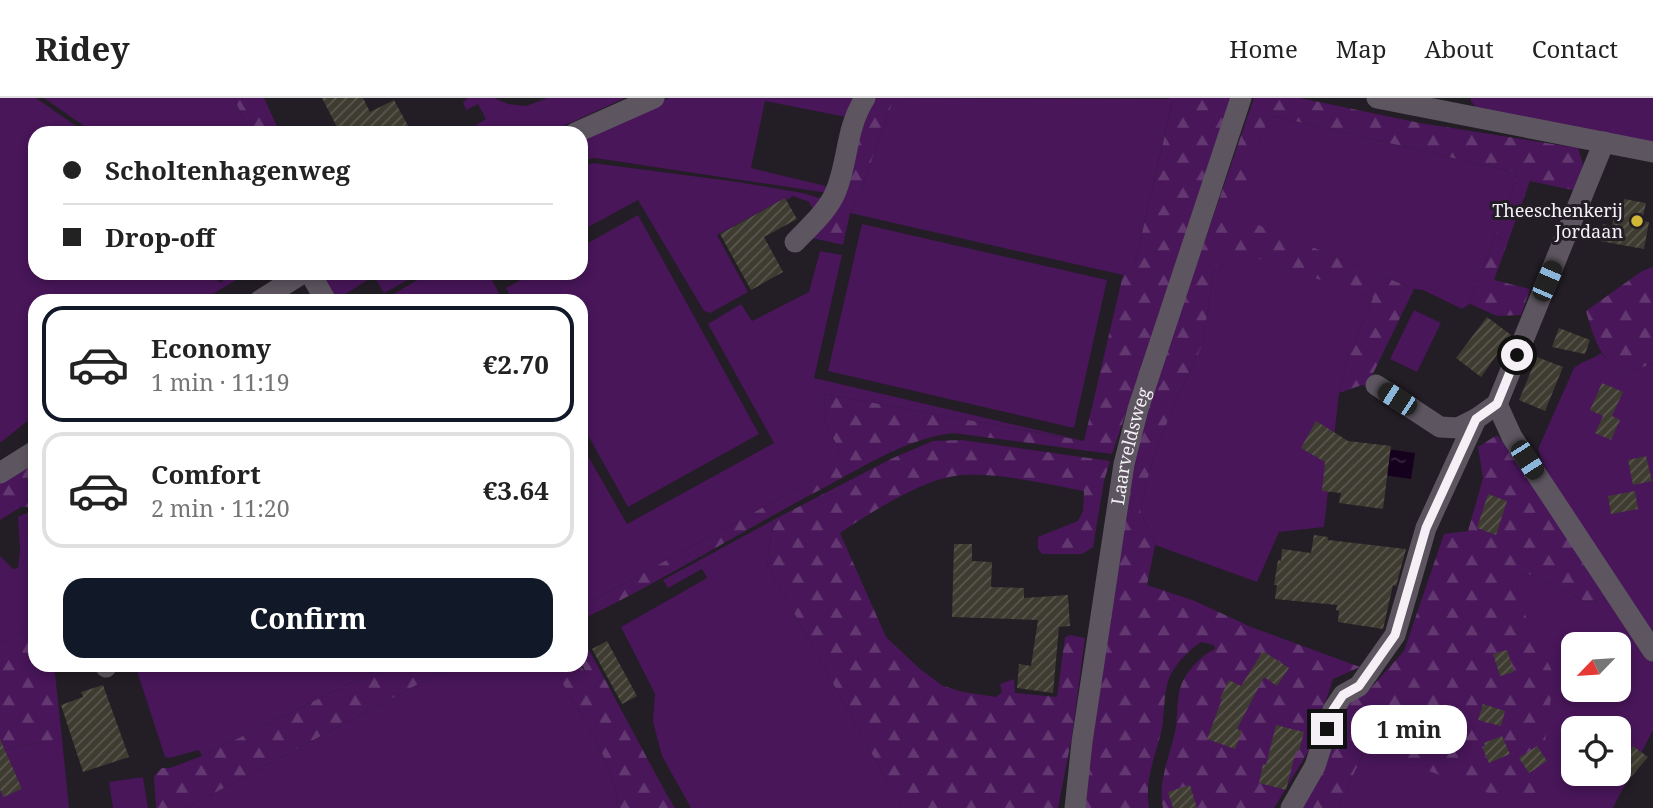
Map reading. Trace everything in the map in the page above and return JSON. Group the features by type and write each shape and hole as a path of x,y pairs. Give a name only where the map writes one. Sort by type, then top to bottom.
{"street":[{"path":"588,127 654,98"},
{"path":"795,242 837,190 854,115 864,98"},
{"name":"Laarveldsweg","path":"1075,808 1082,742 1124,464 1138,409 1241,98"},
{"path":"1377,98 1653,152"},
{"path":"1376,385 1440,427 1458,428 1497,404 1604,142"},
{"path":"270,294 292,280"},
{"path":"1497,404 1512,437 1653,651"},
{"path":"1291,808 1315,766 1333,710 1343,695 1359,686 1395,635 1426,528 1476,419"},
{"path":"0,473 28,455"}],"green space":[{"path":"0,98 36,98 76,126 28,126 28,280 217,280 221,283 223,280 236,280 213,294 28,294 28,421 0,443"},
{"path":"44,98 234,98 247,126 84,126"},
{"path":"234,98 264,98 277,126 247,126"},
{"path":"468,98 494,98 508,104 526,106 548,98 625,98 563,126 476,126 486,119 478,104 466,110 463,102"},
{"path":"669,98 856,98 846,117 765,101 751,168 830,187 828,193 588,159 588,135"},
{"path":"873,98 894,98 858,198 850,213 843,245 808,237 848,168"},
{"path":"894,98 1173,99 1135,263 1123,275 850,213 858,198"},
{"path":"1168,98 1233,98 1112,454 953,433 921,440 875,460 597,612 588,606 592,601 813,480 841,452 826,426 824,394 1084,441 1123,275 1135,263 1173,100"},
{"path":"1254,98 1300,98 1420,123 1578,148 1583,164 1577,191 1530,181 1494,280 1530,289 1521,315 1497,316 1470,304 1518,173 1273,116 1267,122 1234,215 1414,289 1367,386 1362,385 1339,393 1348,357 1373,298 1225,247 1213,274 1203,343 1155,452 1140,511 1155,545 1147,585 1195,601 1251,627 1360,667 1333,679 1311,747 1274,808 1163,808 1163,777 1176,727 1181,684 1197,661 1215,649 1214,645 1201,642 1180,660 1168,680 1162,728 1149,778 1149,808 1084,808 1098,678 1134,446"},
{"path":"1471,98 1653,98 1653,145 1479,112"},
{"path":"1273,116 1518,173 1470,304 1462,309 1423,290 1414,289 1233,215 1267,122"},
{"path":"588,164 738,182 823,199 814,211 809,202 793,196 787,200 785,198 717,235 748,292 710,313 704,311 638,200 588,227"},
{"path":"638,215 759,434 628,507 588,436 588,294 509,294 506,288 521,280 588,280 588,243"},
{"path":"862,224 1107,280 1074,428 828,371"},
{"path":"1225,246 1373,298 1348,357 1339,393 1324,527 1279,532 1257,582 1155,545 1140,511 1155,452 1203,343 1213,274"},
{"path":"820,251 842,255 814,378 1085,441 824,394 826,426 841,452 813,480 592,601 589,606 597,612 588,616 588,456 627,524 774,443 708,324 741,304 752,321 809,292"},
{"path":"1653,267 1653,363 1623,375 1603,354 1586,311 1642,271"},
{"path":"322,280 368,280 346,294 332,294"},
{"path":"376,280 408,280 384,293"},
{"path":"417,280 492,280 499,294 394,294"},
{"path":"1414,310 1441,323 1417,372 1390,359"},
{"path":"1601,353 1623,375 1653,363 1653,639 1548,479 1538,449 1574,368"},
{"path":"1497,435 1532,478 1609,598 1587,602 1529,574 1521,576 1517,584 1530,627 1554,675 1537,802 1502,798 1369,749 1365,751 1337,808 1296,808 1338,718 1356,694 1370,689 1404,651 1444,534 1468,531 1483,478 1478,447"},
{"path":"962,440 1110,461 1093,547 1082,554 1042,554 1038,549 1038,537 1078,521 1083,511 1084,491 1014,478 977,475 945,478 919,487 840,533 886,637 920,669 943,686 996,697 1002,692 1000,684 1014,679 1015,693 1057,697 1065,637 1070,635 1085,638 1072,736 1058,808 902,808 767,564 773,520 893,458 933,441"},
{"path":"28,464 28,507 21,507 0,520 0,482"},
{"path":"28,512 28,629 0,644 0,556 13,569 18,568 18,517"},
{"path":"773,520 767,564 902,808 691,808 662,756 653,722 655,694 621,627 707,578 702,569 668,588 663,580"},
{"path":"1529,574 1587,602 1609,598 1653,663 1653,730 1631,773 1631,716 1561,716 1561,786 1624,786 1613,808 1337,808 1365,751 1369,749 1420,767 1530,627 1518,595 1520,576"},
{"path":"28,629 28,672 55,672 62,739 13,747 0,753 0,644"},
{"path":"588,648 675,808 618,808 616,790 602,753 556,672 586,673"},
{"path":"137,672 373,672 202,756 199,750 165,757"},
{"path":"373,672 441,672 186,808 156,808 154,776 162,768 170,768 202,756"},
{"path":"441,672 556,672 602,753 616,790 618,808 186,808"},
{"path":"62,739 69,808 0,808 0,753 13,747"},
{"path":"143,777 148,808 113,808 109,782"}],"water":[{"path":"1365,446 1415,453 1411,479 1361,472"}],"building":[{"path":"322,98 363,98 370,112 394,100 408,126 336,126"},
{"path":"785,198 797,219 764,237 783,272 751,290 720,234"},
{"path":"1624,199 1646,203 1642,221 1649,222 1644,249 1600,241 1603,224 1612,226 1615,213 1621,214"},
{"path":"1487,317 1511,335 1481,377 1456,358"},
{"path":"1559,328 1590,340 1585,354 1552,347"},
{"path":"1537,357 1563,367 1545,411 1519,400"},
{"path":"1602,383 1623,392 1612,416 1620,420 1611,440 1595,433 1603,416 1590,410"},
{"path":"1316,421 1348,441 1391,446 1383,509 1339,503 1341,493 1322,491 1325,462 1301,448"},
{"path":"1646,456 1652,481 1633,485 1628,460"},
{"path":"1635,491 1638,509 1611,514 1608,496"},
{"path":"1488,494 1507,501 1496,535 1477,528"},
{"path":"1314,535 1328,537 1328,540 1406,549 1396,586 1393,585 1383,629 1338,622 1337,605 1275,599 1277,585 1274,585 1282,549 1311,553"},
{"path":"954,544 972,544 972,561 992,562 991,587 1024,588 1024,598 1068,595 1070,626 1059,627 1053,693 1017,688 1019,664 1031,666 1038,620 952,617"},
{"path":"607,641 637,696 622,704 592,649"},
{"path":"1507,650 1514,672 1500,676 1493,654"},
{"path":"1263,651 1289,668 1277,686 1264,677 1237,729 1242,731 1235,749 1207,739 1222,699 1220,698 1229,680 1241,686"},
{"path":"103,685 129,757 83,772 61,705 83,697 81,692"},
{"path":"1483,704 1505,711 1501,726 1478,720"},
{"path":"1276,725 1304,732 1286,790 1259,783"},
{"path":"1502,736 1510,754 1489,763 1482,747 1485,746 1484,743"},
{"path":"0,739 22,789 3,797 0,789"},
{"path":"1537,746 1547,761 1529,773 1519,758"},
{"path":"1633,746 1648,757 1631,777"},
{"path":"1190,785 1197,808 1173,808 1168,792"}],"place":[{"name":"Theeschenkerij Jordaan","path":"1637,221"}],"route":[{"path":"1327,729 1333,710 1343,695 1359,686 1395,635 1426,528 1476,419 1497,404 1517,355"}]}
